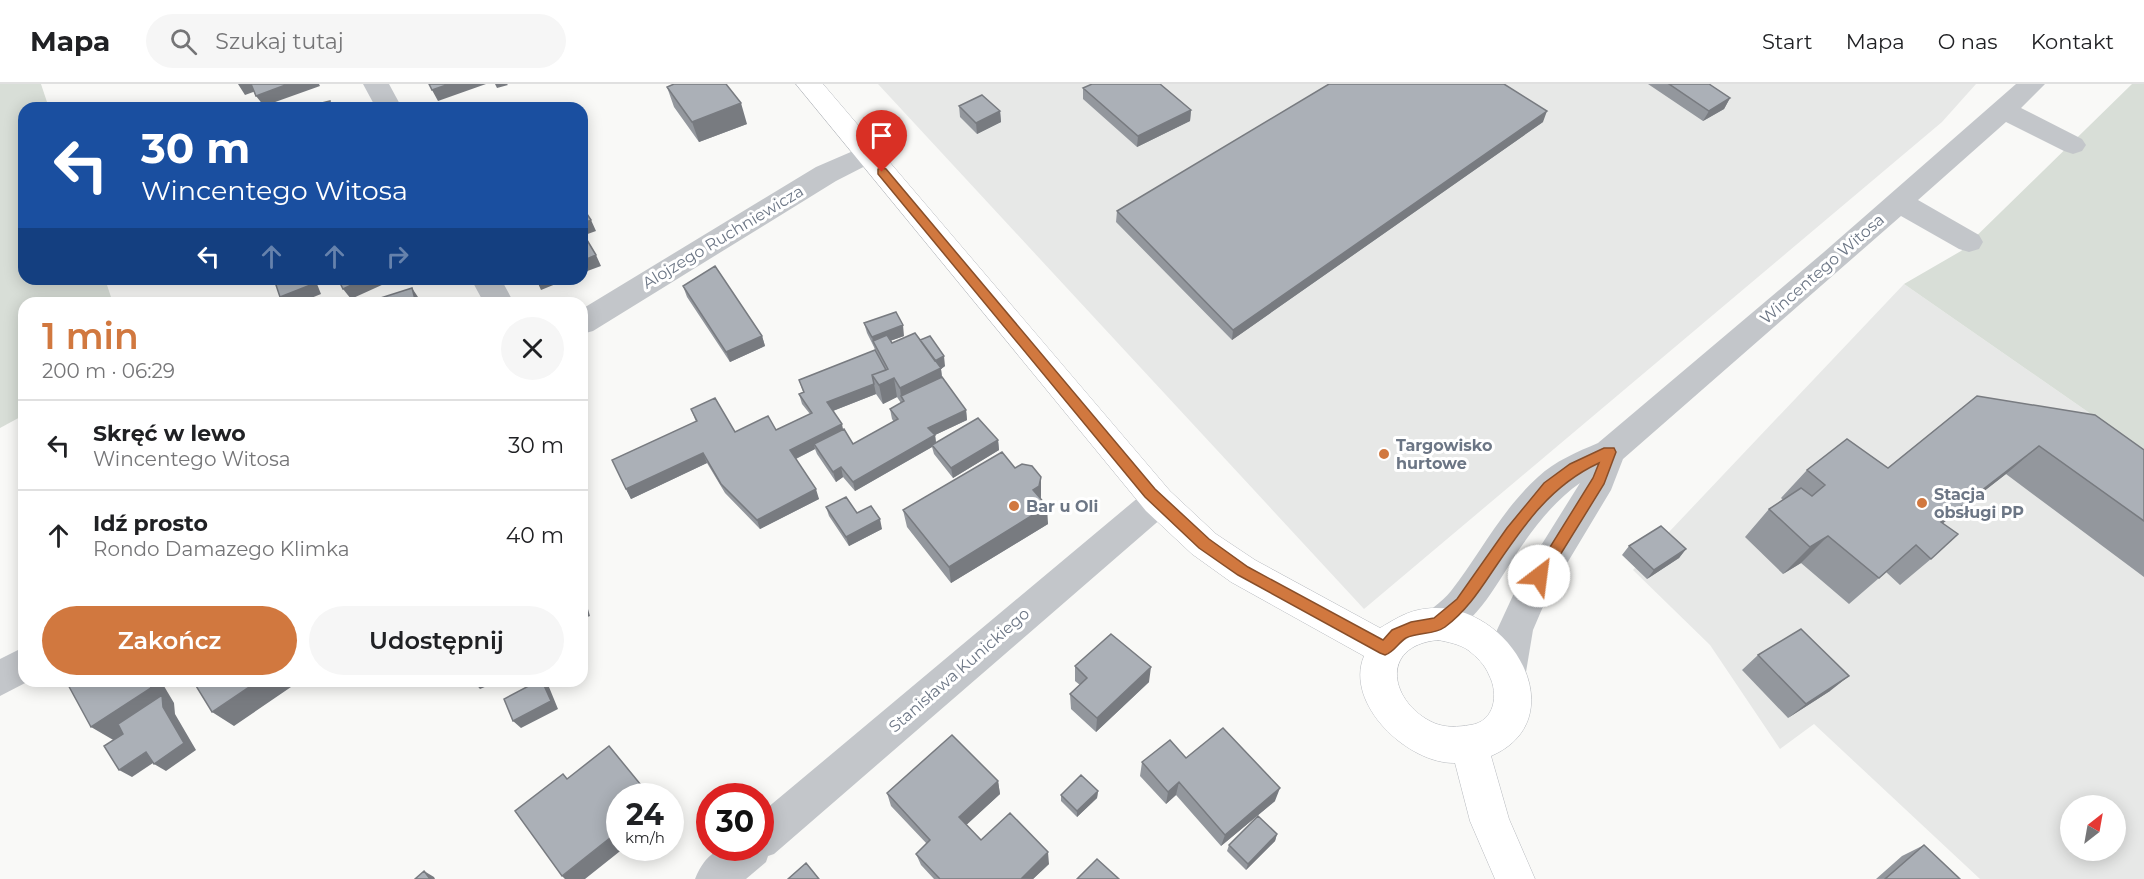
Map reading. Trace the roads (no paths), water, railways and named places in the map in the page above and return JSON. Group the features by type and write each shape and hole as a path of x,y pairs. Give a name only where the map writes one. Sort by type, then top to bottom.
{"street":[{"path":"376,84 386,102"},
{"path":"809,84 1158,501 1204,544 1243,571 1385,649"},
{"name":"Wincentego Witosa","path":"1438,624 1462,604 1512,532 1549,487 1575,468 1609,452 2032,84"},
{"path":"2004,110 2073,145"},
{"name":"Alojzego Ruchniewicza","path":"588,319 826,174 867,154"},
{"path":"1899,202 1970,242"},
{"name":"Wincentego Witosa","path":"1508,672 1515,630 1534,587 1599,480 1609,452"},
{"name":"Stanisława Kunickiego","path":"774,828 1158,501"},
{"path":"1438,624 1460,629 1481,639 1497,654 1508,672 1513,691 1511,710 1503,727 1488,739 1469,745 1448,746 1425,740 1406,728 1390,710 1380,689 1378,669 1385,649 1398,635 1416,626 1438,624"},
{"path":"0,679 18,668"},
{"path":"1469,745 1490,821 1515,879"},
{"path":"715,879 736,861"}],"place":[{"name":"Targowisko hurtowe","path":"1384,454"},
{"name":"Stacja obsługi PP","path":"1922,503"},
{"name":"Bar u Oli","path":"1014,506"}]}
